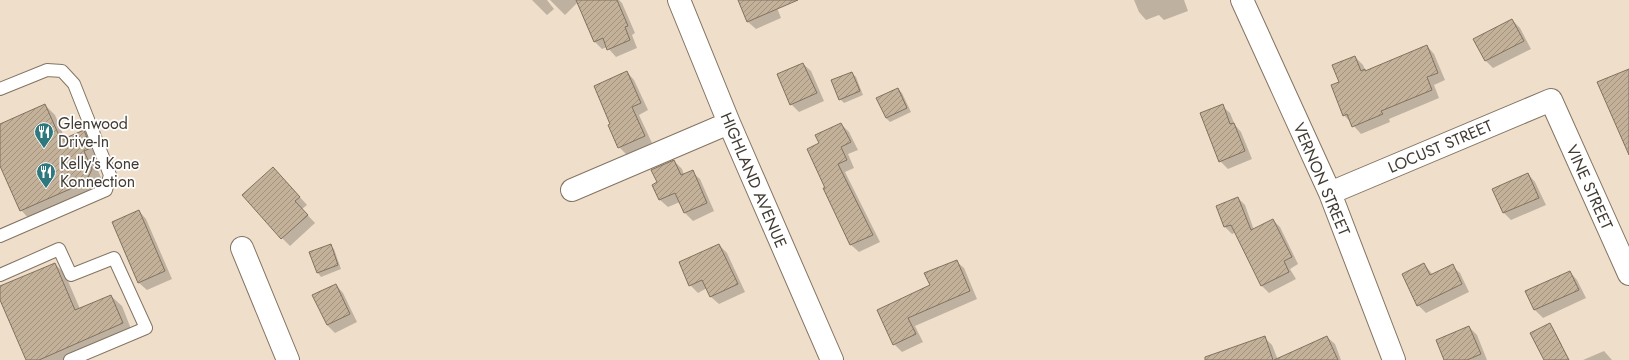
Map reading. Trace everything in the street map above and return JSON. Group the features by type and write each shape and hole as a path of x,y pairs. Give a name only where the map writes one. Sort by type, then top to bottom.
{"street":[{"name":"HIGHLAND AVENUE","path":"679,0 729,123 832,360"},
{"name":"VERNON STREET","path":"1242,0 1330,193 1394,360"},
{"name":"LOCUST STREET","path":"1330,193 1551,100"},
{"name":"VINE STREET","path":"1551,100 1629,274"},
{"path":"572,190 729,123"},
{"path":"242,248 288,360"}],"lane":[{"path":"0,89 47,70 62,71 74,84 110,175 106,190 0,236"},
{"path":"0,275 59,249 71,275 114,258 146,328 70,360"}],"building":[{"path":"576,0 617,0 628,26 625,27 630,40 607,50 603,38 594,42"},
{"path":"738,0 798,0 747,22"},
{"path":"1512,19 1524,41 1485,61 1473,39"},
{"path":"1427,45 1438,73 1427,77 1432,90 1381,111 1383,114 1352,127 1347,114 1343,116 1331,85 1339,82 1332,65 1355,56 1361,71 1365,69 1365,71"},
{"path":"803,63 817,93 790,105 777,74"},
{"path":"1629,69 1629,155 1597,82"},
{"path":"627,71 641,103 632,107 645,136 618,148 608,125 610,124 594,86"},
{"path":"852,72 860,91 839,100 831,80"},
{"path":"898,88 907,108 886,118 876,98"},
{"name":"Glenwood Drive-In","path":"45,104 61,140 84,130 91,148 84,151 92,169 86,182 20,211 0,166 0,124"},
{"path":"1223,104 1230,124 1234,123 1245,151 1219,162 1200,113"},
{"path":"841,123 851,142 841,147 847,160 838,164 873,235 850,245 823,188 825,188 807,149 819,143 815,135"},
{"path":"674,160 681,175 693,170 707,203 684,213 675,193 659,200 652,185 657,182 651,170"},
{"path":"273,167 300,197 295,201 308,215 281,239 242,195"},
{"path":"1528,173 1539,198 1503,213 1492,189"},
{"path":"1238,197 1251,230 1273,219 1292,257 1284,261 1289,272 1261,286 1231,225 1224,227 1216,206"},
{"path":"139,210 165,271 138,283 112,222"},
{"path":"331,244 338,265 317,273 309,252"},
{"path":"719,244 738,284 710,297 702,280 689,286 679,262"},
{"path":"957,260 970,291 908,318 916,334 893,345 877,310 930,285 924,273"},
{"path":"55,263 75,310 111,295 123,323 39,360 26,360 0,300 0,286"},
{"path":"1424,263 1430,275 1453,264 1462,284 1417,306 1402,274"},
{"path":"1570,271 1579,290 1534,310 1525,291"},
{"path":"336,284 350,314 327,325 312,295"},
{"path":"1550,323 1569,360 1544,360 1530,333"},
{"path":"1469,326 1481,354 1467,360 1444,360 1436,340"},
{"path":"1265,336 1273,360 1205,360 1205,357"},
{"path":"1327,336 1338,360 1274,360"}],"place":[{"name":"Glenwood Drive-In","path":"44,149"},
{"name":"Kelly's Kone Konnection","path":"46,189"}]}
